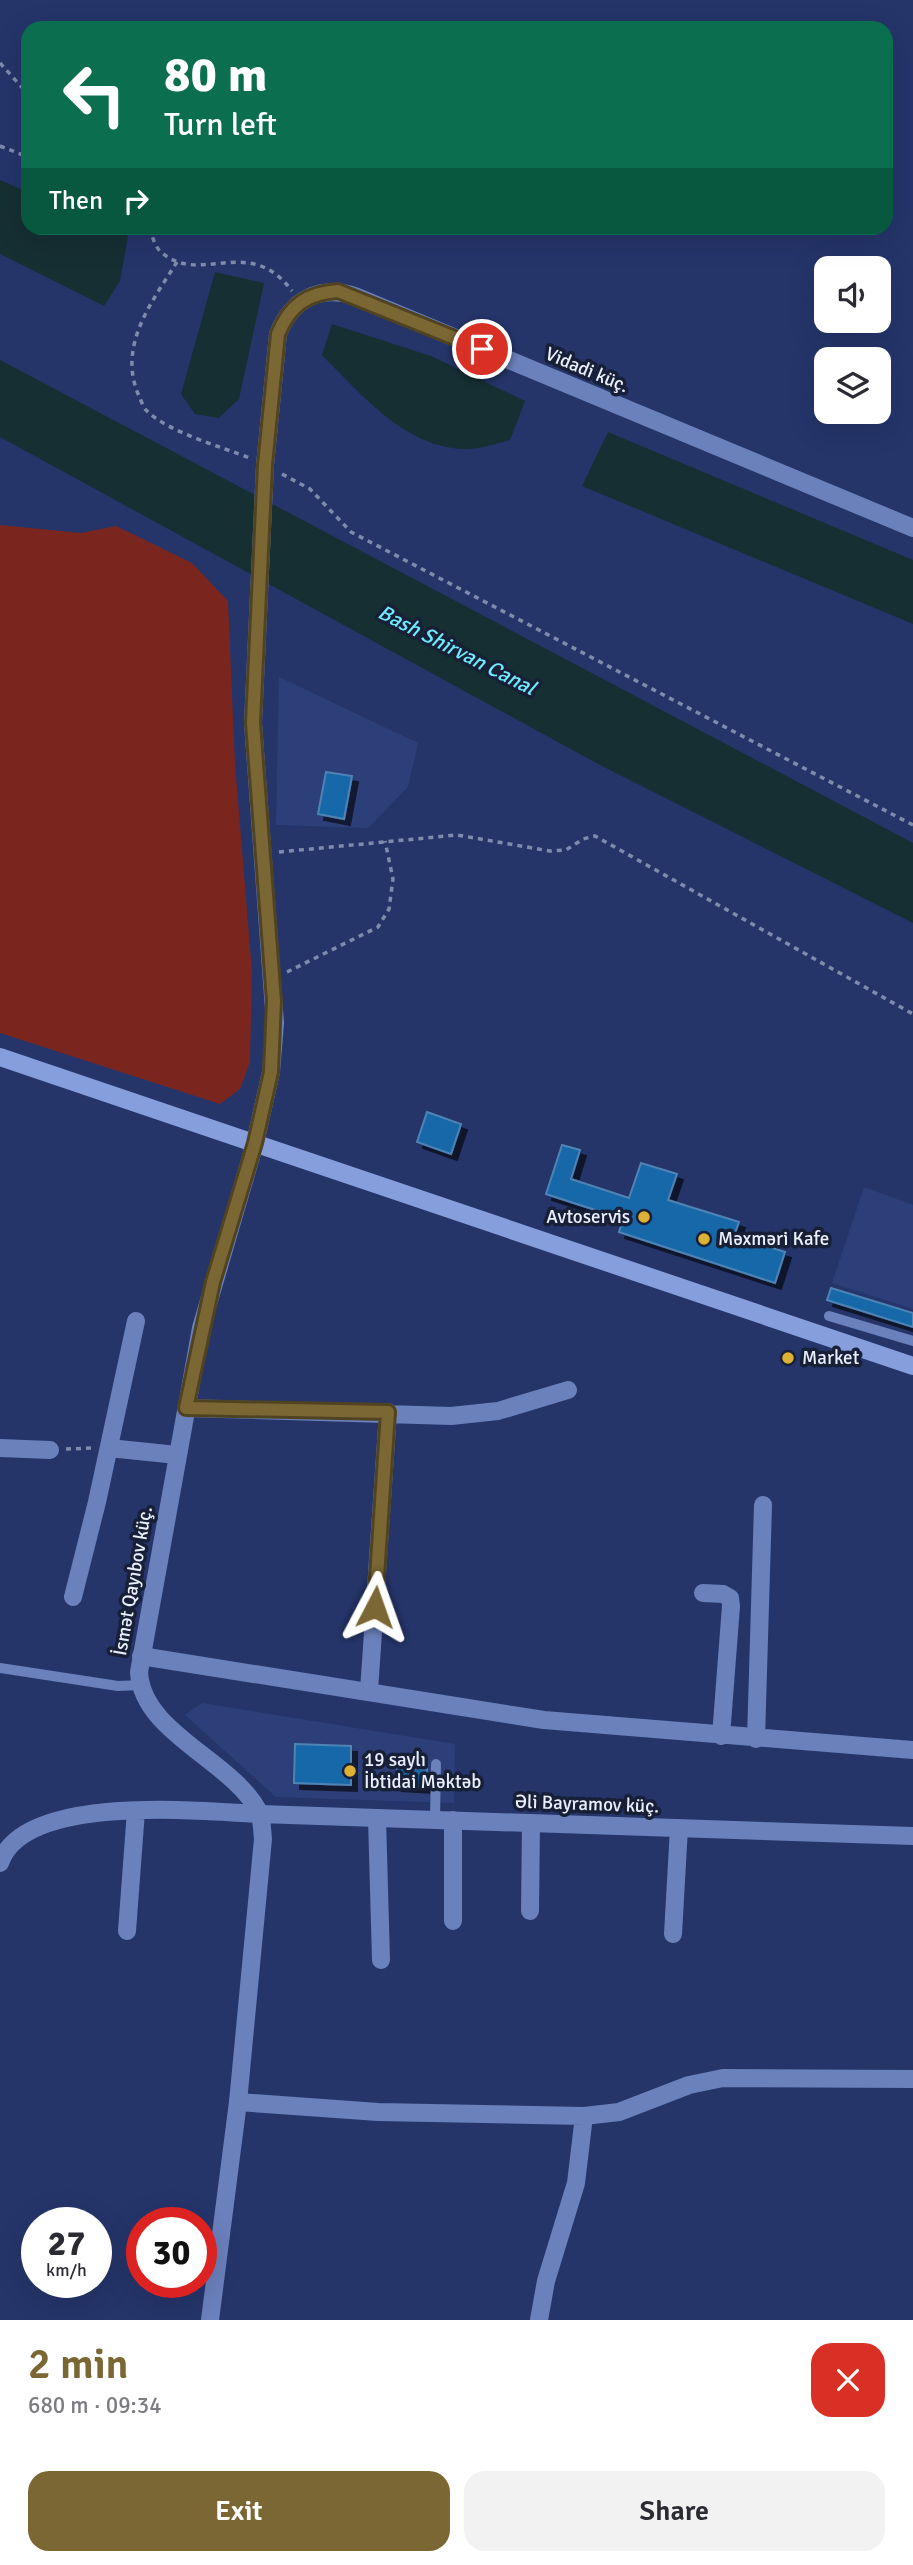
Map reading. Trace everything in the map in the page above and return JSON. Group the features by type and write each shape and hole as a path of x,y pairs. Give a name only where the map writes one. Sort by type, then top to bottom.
{"main road":[{"path":"0,1057 913,1366"}],"street":[{"name":"Vidadi küç.","path":"300,301 317,292 338,291 355,296 913,528"},
{"path":"265,473 278,334 285,317 300,301"},
{"name":"İsmət Qayıbov küç.","path":"140,1685 141,1656 186,1408 213,1282 255,1143 271,1072 275,1023 273,979 253,723 265,473"},
{"path":"73,1597 136,1321"},
{"path":"186,1408 451,1416 498,1411 568,1390"},
{"path":"369,1691 388,1412"},
{"path":"0,1448 50,1450"},
{"path":"109,1448 177,1455"},
{"path":"756,1739 763,1506"},
{"path":"703,1593 723,1594 730,1598 721,1736"},
{"path":"141,1656 544,1720 913,1750"},
{"path":"140,1685 145,1701 158,1716 245,1792 260,1814 263,1839 239,2102 210,2320"},
{"path":"127,1931 136,1811"},
{"name":"Əli Bayramov küç.","path":"0,1863 13,1840 36,1827 102,1812 260,1814 913,1836"},
{"path":"377,1818 381,1960"},
{"path":"444,1820 453,1921"},
{"path":"530,1912 531,1823"},
{"path":"673,1934 679,1828"},
{"path":"239,2102 378,2112 584,2116 619,2112 689,2085 723,2078 913,2078"},
{"path":"538,2320 546,2281 576,2183 584,2116"}],"lane":[{"path":"829,1316 913,1341"},
{"path":"0,1668 118,1686 140,1685"},
{"path":"436,1764 444,1820"}],"path":[{"path":"0,63 21,86"},
{"path":"0,146 21,154"},
{"path":"152,235 159,251 177,262 200,265 239,260 264,266 282,277 300,301"},
{"path":"177,262 142,318 132,349 132,380 146,410 168,425 265,473 310,489 351,532 913,825"},
{"path":"262,854 457,835 550,851 566,850 583,839 595,836 913,1014"},
{"path":"273,979 378,927 389,909 393,879 385,841"},
{"path":"50,1450 109,1448"}],"shaded area":[{"path":"0,525 81,533 116,526 192,563 228,601 235,764 252,972 250,1062 240,1089 220,1104 0,1033"},
{"path":"279,677 418,743 408,787 368,828 276,825"},
{"path":"864,1187 913,1205 913,1309 832,1283"},
{"name":"19 saylı İbtidai Məktəb","path":"202,1703 455,1744 454,1803 276,1797 185,1715"}],"water":[{"path":"0,180 21,189 21,235 128,236 120,281 104,306 0,254"},
{"path":"215,272 264,283 239,399 219,418 195,414 181,394"},
{"path":"332,324 431,356 525,401 510,440 468,449 446,447 405,430 369,402 322,355"},
{"name":"Bash Shirvan Canal","path":"0,360 913,843 913,923 598,764 0,437"},
{"path":"608,432 913,560 913,624 582,486"}],"building":[{"path":"326,772 352,776 344,819 318,814"},
{"path":"427,1112 461,1124 451,1154 417,1142"},
{"path":"562,1145 580,1150 571,1179 629,1198 641,1163 677,1174 668,1200 739,1222 734,1236 785,1252 775,1283 619,1232 623,1219 546,1194"},
{"path":"831,1288 913,1313 913,1327 827,1300"},
{"path":"295,1744 351,1746 351,1785 294,1783"},
{"path":"397,1768 427,1769 426,1787 396,1785"}],"place":[{"name":"Avtoservis","path":"644,1217"},
{"name":"Məxməri Kafe","path":"704,1239"},
{"name":"Market","path":"788,1358"},
{"name":"19 saylı İbtidai Məktəb","path":"350,1771"}],"route":[{"path":"375,1607 388,1412 186,1408 201,1328 264,1111 271,1072 275,1023 273,979 253,723 265,465 278,334 285,317 300,301 317,292 338,291 482,349"}]}
